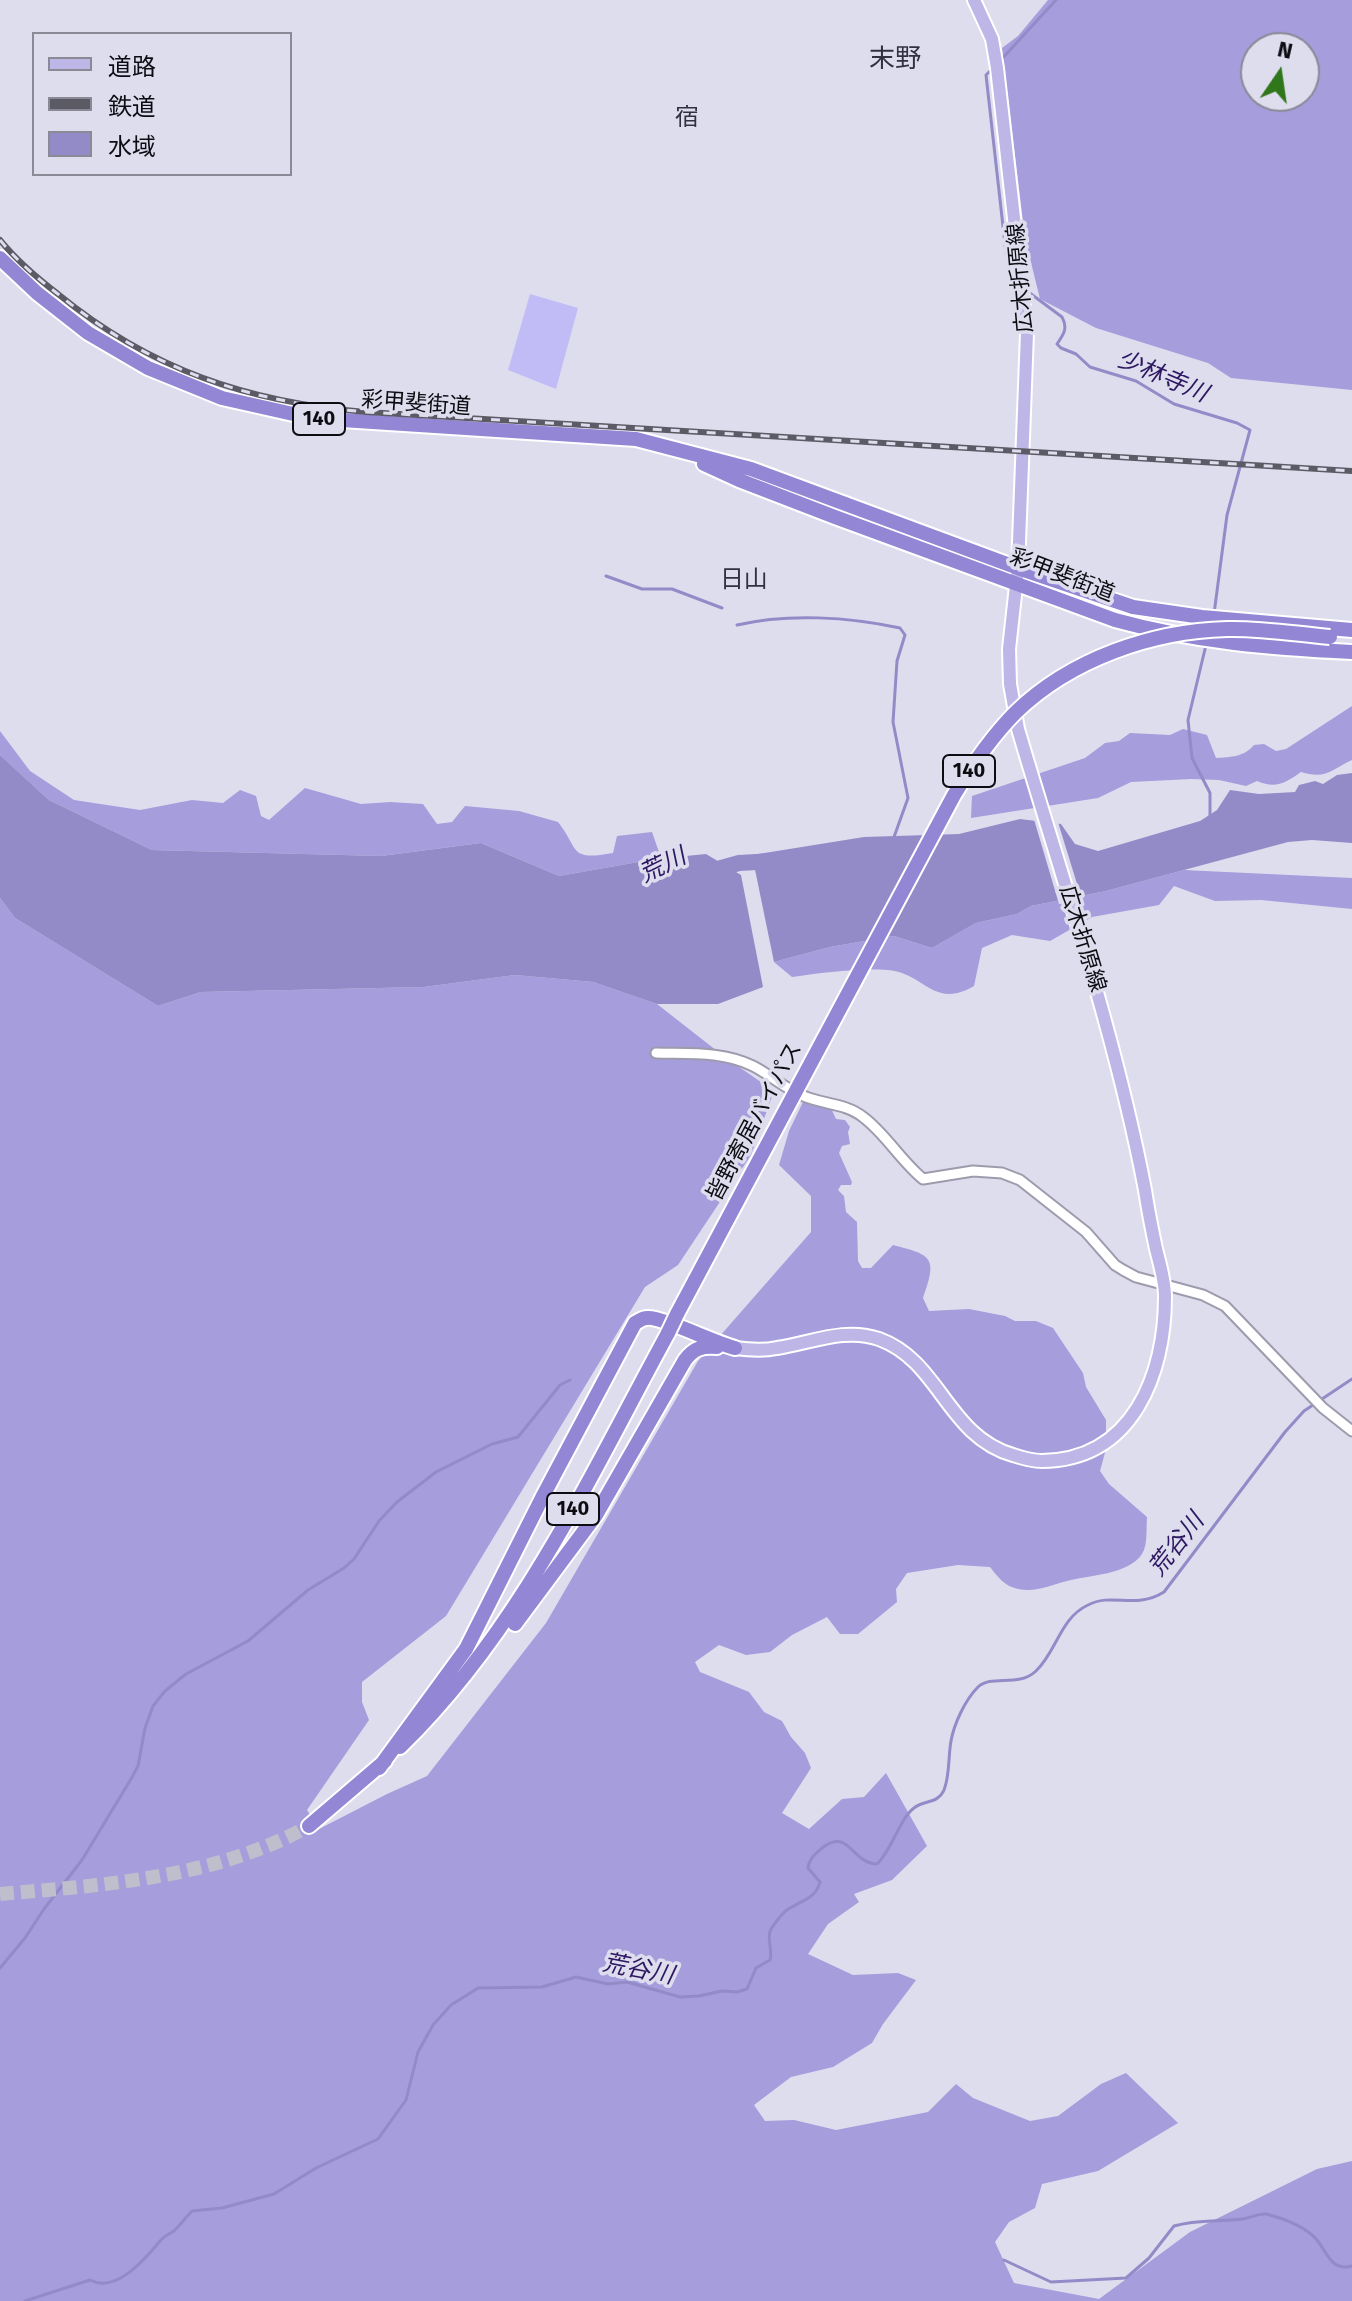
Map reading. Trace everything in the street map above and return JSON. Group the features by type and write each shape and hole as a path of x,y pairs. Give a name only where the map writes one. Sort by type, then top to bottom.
{"highway":[{"name":"彩甲斐街道","path":"0,258 37,293 88,333 148,368 222,398 311,418 620,438 651,443 680,452 739,480 1017,575 1133,607 1202,617 1352,630"},
{"name":"彩甲斐街道","path":"1017,575 1115,620 1208,641 1352,652"},
{"path":"1202,617 1199,627 1208,641"},
{"name":"皆野寄居バイパス","path":"309,1826 379,1768 426,1722 502,1629 558,1538 954,795 988,743 1016,712 1056,682 1117,650 1167,636 1229,629 1352,638"},
{"path":"379,1768 404,1729 466,1649 635,1323 643,1318 657,1318 735,1348"},
{"path":"379,1768 415,1743 449,1710 499,1646 596,1515 691,1352 704,1346 735,1348"}],"main road":[{"name":"広木折原線","path":"735,1348 778,1348 850,1335 876,1338 914,1361 959,1421 981,1440 999,1451 1043,1461 1077,1456 1102,1445 1123,1429 1141,1404 1154,1376 1159,1350 1164,1284 1122,1080 1018,729 1010,684 1027,333 997,68 992,39 974,0"}],"street":[{"path":"656,1053 715,1055 734,1059 750,1064 803,1096 852,1110 874,1126 896,1154 923,1179 983,1171 1002,1173 1020,1180 1086,1232 1115,1265 1136,1277 1203,1295 1225,1306 1323,1408 1352,1431"}],"shaded area":[{"path":"1048,0 1352,0 1352,390 1231,378 1208,363 1096,328 1040,299 1025,238 1002,48 1018,36"},
{"path":"530,294 578,308 556,389 508,370"},
{"path":"1352,706 1352,760 1323,774 1301,772 1280,784 1257,781 1246,786 1219,780 1191,779 1131,782 1098,798 971,818 972,796 1085,758 1105,743 1119,741 1130,733 1170,735 1183,729 1207,735 1216,758 1227,757 1242,754 1254,745 1264,744 1276,751 1286,749"},
{"path":"0,731 30,771 74,800 140,810 192,800 223,803 240,790 256,796 261,816 269,820 305,788 361,804 423,804 437,824 452,822 465,806 519,811 558,822 577,851 589,855 613,853 617,836 652,832 660,855 655,859 559,876 481,843 381,856 152,850 49,800 0,755"},
{"path":"1184,870 1352,878 1352,909 1261,900 1215,901 1174,886 1159,905 1092,917 1050,941 1012,935 982,948 974,986 948,994 929,988 900,972 839,971 792,977 774,962 830,947 894,936 932,948 976,923 1017,914 1031,906 1106,891"},
{"path":"0,898 15,918 158,1006 201,992 424,987 515,975 593,982 657,1004 774,1091 751,1155 678,1265 645,1287 446,1616 362,1682 362,1702 369,1720 307,1810 319,1829 427,1776 546,1623 698,1361 811,1232 811,1196 779,1165 789,1131 803,1102 830,1106 836,1119 845,1120 850,1127 850,1144 842,1146 839,1153 852,1182 851,1185 841,1185 838,1190 844,1196 846,1212 857,1222 858,1261 862,1268 871,1268 893,1245 906,1248 924,1255 928,1260 930,1274 923,1298 929,1311 969,1309 1015,1321 1036,1321 1053,1328 1083,1373 1086,1387 1106,1420 1106,1449 1100,1471 1109,1484 1147,1517 1145,1546 1136,1561 1108,1573 1031,1590 1009,1586 990,1567 958,1565 907,1573 896,1589 897,1602 858,1634 840,1634 827,1617 792,1635 770,1652 746,1655 719,1645 695,1662 700,1672 749,1692 764,1712 782,1721 805,1753 811,1768 782,1813 809,1829 842,1799 864,1797 886,1773 927,1846 892,1880 854,1894 859,1902 828,1924 808,1954 853,1975 898,1973 916,1980 872,2043 833,2067 791,2077 754,2105 765,2121 794,2120 836,2130 928,2112 956,2084 973,2098 1030,2121 1058,2116 1101,2084 1126,2073 1178,2123 1098,2171 1042,2184 1035,2208 1009,2222 995,2242 1014,2283 1099,2299 1190,2232 1317,2169 1352,2161 1352,2301 0,2301"}],"water":[{"path":"0,755 49,800 152,850 381,856 481,843 559,876 655,859 706,854 741,875 763,987 718,1004 657,1004 593,982 515,975 424,987 201,992 158,1006 15,918 0,898"},
{"path":"1352,773 1352,843 1288,842 1106,891 1031,906 1017,914 976,923 932,948 894,936 830,947 774,962 752,855 864,837 959,834 1020,819 1061,824 1075,844 1098,851 1200,821 1217,810 1230,790 1259,794 1295,792 1299,785 1315,781 1323,784 1337,775"}],"pier":[{"path":"1033,816 1057,819 1082,900 1059,904"}],"waterway":[{"name":"少林寺川","path":"999,62 1056,0"},
{"name":"少林寺川","path":"994,67 986,75 1008,271 1018,284"},
{"name":"少林寺川","path":"1027,291 1062,317 1064,331 1057,344 1076,354 1090,367 1136,381 1174,404 1237,423 1250,430 1227,515 1214,614"},
{"path":"606,576 642,589 672,589 722,608"},
{"path":"737,625 777,619 818,618 900,628 905,635 897,661 893,722 908,798 894,837"},
{"name":"少林寺川","path":"1206,645 1188,720 1192,758 1210,793 1210,819"},
{"name":"荒川","path":"707,872 739,863 774,861"},
{"name":"荒谷川","path":"25,2301 90,2280 100,2283 120,2279 192,2211 222,2208 274,2194 316,2168 378,2139 406,2100 418,2052 433,2025 451,2005 478,1988 542,1987 576,1977 608,1984 627,1982 680,1997 747,1989 756,1968 770,1960 771,1929 785,1912 818,1888 820,1882 808,1868 815,1855 822,1848 838,1842 868,1862 877,1864 909,1813 941,1794 947,1778 955,1727 973,1692 984,1683 1021,1679 1036,1671 1071,1618 1088,1605 1106,1600 1143,1600 1164,1592 1285,1432 1304,1411 1352,1379"},
{"path":"0,1968 82,1860 131,1779 138,1766 145,1728 153,1706 165,1691 186,1674 248,1641 308,1590 344,1568 397,1502 436,1472 492,1444 518,1437 560,1385 570,1380"},
{"path":"1004,2260 1051,2282 1126,2278 1149,2258 1174,2226 1263,2214 1302,2228 1317,2240 1333,2262 1344,2267 1352,2266"}],"tunnel":[{"path":"0,1894 119,1882 198,1868 236,1857 309,1826"}],"railway":[{"path":"0,240 35,275 93,320 129,343 203,378 281,400 366,412 1352,471"}],"district":[{"name":"末野","path":"895,60"},
{"name":"宿","path":"687,118"},
{"name":"日山","path":"744,580"}]}
